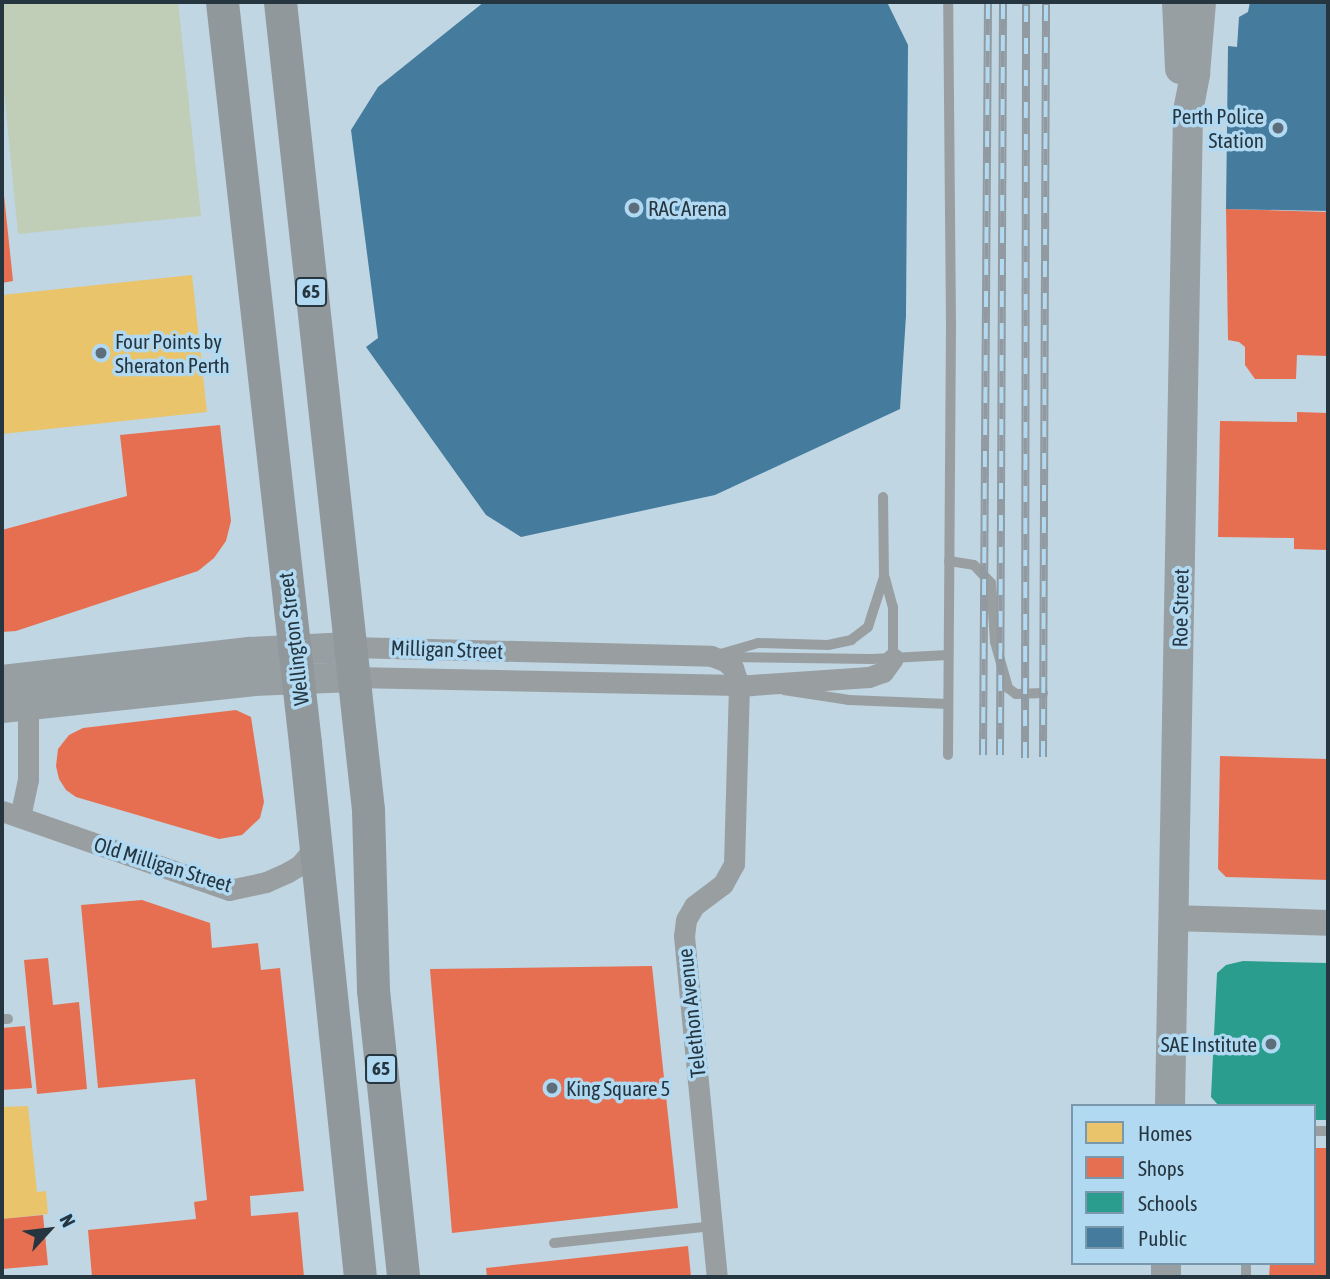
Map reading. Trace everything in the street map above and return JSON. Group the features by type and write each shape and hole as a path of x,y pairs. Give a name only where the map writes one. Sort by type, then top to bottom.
{"main road":[{"name":"Wellington Street","path":"222,2 316,846 360,1277"},
{"name":"65","path":"280,2 368,810 373,990 403,1277"},
{"name":"Roe Street","path":"1177,2 1181,73 1188,111"},
{"name":"Roe Street","path":"1170,1104 1188,111 1195,74 1201,2"},
{"name":"Milligan Street","path":"2,680 352,662"},
{"name":"Milligan Street","path":"15,707 295,664"}],"street":[{"name":"Milligan Street","path":"352,662 711,656"},
{"path":"711,656 725,661 745,685"},
{"name":"Milligan Street","path":"352,662 745,685 869,677 883,672 893,658"},
{"name":"Telethon Avenue","path":"718,1277 684,936 686,920 694,906 723,884 734,864 745,685"},
{"name":"Milligan Street","path":"11,814 28,780 15,707"},
{"name":"Old Milligan Street","path":"11,814 229,890 243,889 288,873 316,846"},
{"path":"1173,918 1328,923"}],"lane":[{"path":"948,2 948,755"},
{"path":"883,497 884,577 893,607 893,658"},
{"path":"949,561 974,565 991,583 995,642 1008,688 1016,694 1043,693"},
{"path":"711,656 758,643 828,645 851,640 867,627 884,577"},
{"name":"Milligan Street","path":"711,656 893,658 948,655"},
{"path":"745,685 849,700 948,704"},
{"path":"554,1243 712,1226"}],"green space":[{"path":"2,2 178,2 201,216 18,234 2,70"}],"building: Homes":[{"name":"Four Points by Sheraton Perth","path":"192,275 207,412 2,434 2,295"},
{"path":"28,1106 37,1192 46,1191 48,1214 2,1219 2,1107"}],"building: Shops":[{"path":"4,195 13,281 2,283 2,196"},
{"path":"1226,209 1328,212 1328,356 1297,355 1296,379 1255,379 1245,365 1245,347 1239,342 1228,340"},
{"path":"1297,412 1328,413 1328,550 1294,549 1294,538 1218,537 1220,421 1297,422"},
{"path":"220,425 231,521 226,541 214,558 198,571 16,631 2,632 2,530 127,496 120,435"},
{"path":"236,710 251,717 264,802 260,818 242,835 219,839 76,797 66,790 59,779 56,766 58,749 69,735 83,728"},
{"path":"1220,756 1328,759 1328,880 1226,877 1218,869"},
{"path":"142,900 210,923 212,948 258,943 261,970 280,968 304,1191 250,1196 251,1216 298,1212 304,1277 92,1277 88,1230 196,1219 194,1202 207,1200 195,1079 98,1088 81,905"},
{"path":"48,958 53,1005 79,1002 87,1089 37,1094 24,960"},
{"name":"King Square 5","path":"652,966 678,1208 452,1233 430,969"},
{"path":"25,1026 32,1088 2,1090 2,1028"},
{"path":"1316,1148 1328,1148 1328,1277 1269,1277 1270,1265 1316,1265"},
{"path":"43,1215 48,1265 2,1269 2,1219"},
{"path":"688,1246 691,1277 487,1277 486,1268"}],"building: Schools":[{"name":"SAE Institute","path":"1243,961 1328,963 1328,1120 1316,1120 1316,1104 1217,1104 1211,1097 1217,973 1226,965"}],"building: Public":[{"name":"RAC Arena","path":"484,2 887,2 908,45 906,316 900,409 715,495 521,537 486,515 366,347 378,338 351,130 378,87"},
{"name":"Perth Police Station","path":"1250,2 1328,2 1328,211 1226,209 1228,46 1237,47 1239,17 1248,12"}],"railway":[{"path":"983,755 988,2"},
{"path":"1000,755 1003,2"},
{"path":"1025,758 1026,2"},
{"path":"1043,757 1046,2"}],"place":[{"name":"Perth Police Station","path":"1278,128"},
{"name":"RAC Arena","path":"634,208"},
{"name":"Four Points by Sheraton Perth","path":"101,353"},
{"name":"SAE Institute","path":"1271,1044"},
{"name":"King Square 5","path":"552,1088"}]}
